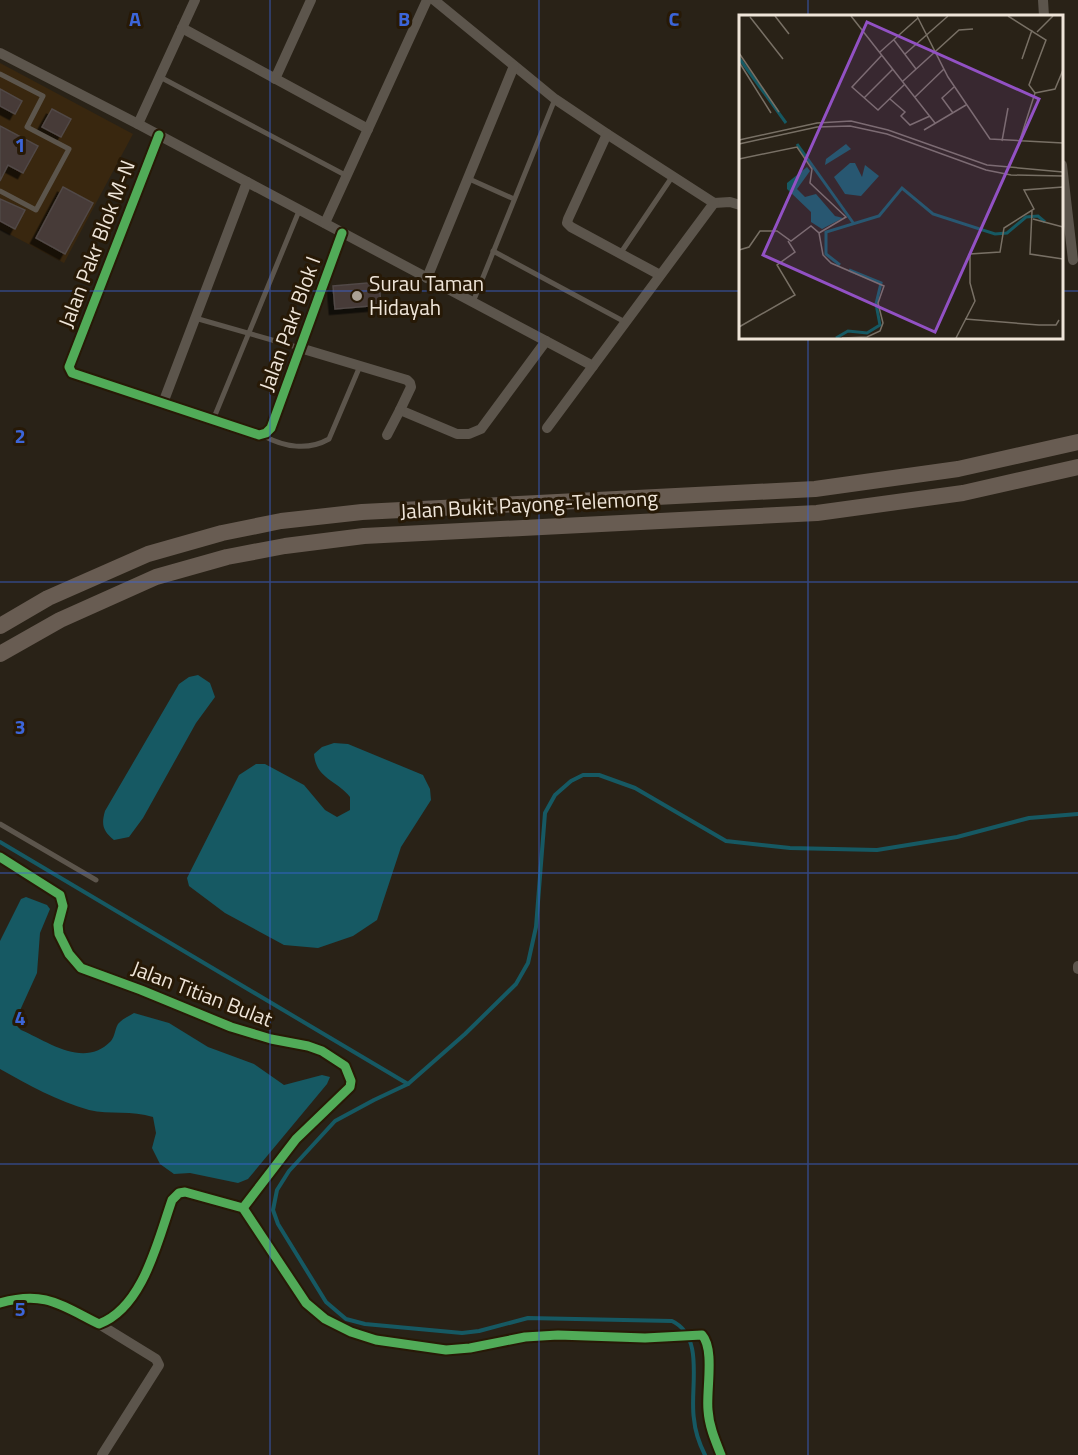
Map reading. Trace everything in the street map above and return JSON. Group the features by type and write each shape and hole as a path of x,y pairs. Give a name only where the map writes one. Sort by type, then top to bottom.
{"highway":[{"name":"Jalan Bukit Payong-Telemong","path":"0,626 48,598 148,554 222,532 281,521 362,512 815,489 958,469 1078,442"},
{"name":"Jalan Bukit Payong-Telemong","path":"0,654 60,620 156,577 227,557 285,546 364,536 818,513 963,493 1078,467"}],"street":[{"path":"138,124 195,0"},
{"path":"275,79 311,0"},
{"path":"325,224 427,0"},
{"path":"434,0 555,99 607,134 714,203 730,202 739,204"},
{"path":"1043,0 1044,15"},
{"path":"182,28 368,129"},
{"path":"0,53 593,366"},
{"path":"427,278 514,66"},
{"path":"607,134 567,223 660,275"},
{"name":"Jalan Pakr Blok M-N","path":"159,135 69,367 72,373 163,403"},
{"path":"1063,172 1076,258"},
{"path":"247,182 163,403 259,435 267,432"},
{"path":"547,429 714,203"},
{"name":"Jalan Pakr Blok I","path":"267,432 342,233"},
{"path":"400,410 457,434 474,433 481,429 546,341"},
{"path":"300,348 409,381 411,387 387,435"},
{"name":"Jalan Titian Bulat","path":"0,857 60,896 63,906 58,925 59,934 69,954 81,968 231,1027 271,1040 308,1046 322,1051 340,1062 348,1071 350,1088 296,1139 243,1208"},
{"path":"99,1324 119,1313 137,1288 152,1258 175,1196 185,1192 243,1208 306,1303 315,1312 351,1332 376,1340 446,1350 470,1348 525,1336 645,1338 699,1335 704,1337 709,1381 707,1408 721,1455"},
{"path":"0,1303 16,1298 33,1297 52,1300 99,1324 156,1359 159,1365 102,1455"}],"lane":[{"path":"0,74 43,96 27,127 69,149 36,210 0,191"},
{"path":"160,77 347,176"},
{"path":"473,302 555,99"},
{"path":"620,254 672,177"},
{"path":"467,178 514,199"},
{"path":"213,420 299,210"},
{"path":"493,251 626,322"},
{"path":"195,318 300,348"},
{"path":"267,432 280,443 298,446 311,446 329,439 360,366"},
{"path":"0,824 96,880"}],"shaded area":[{"path":"0,63 133,134 64,263 0,229"}],"water":[{"path":"198,675 210,683 215,697 196,723 143,818 129,837 114,840 107,834 104,827 105,811 179,684 189,677"},
{"path":"334,743 348,744 423,775 430,789 431,800 401,847 377,920 353,936 318,948 284,945 225,913 189,886 187,878 239,775 256,764 265,764 304,785 325,810 337,817 350,810 350,797 323,774 314,754 322,747"},
{"path":"26,897 47,905 50,909 40,933 37,973 17,1017 16,1025 21,1030 66,1050 89,1053 101,1049 111,1041 118,1024 134,1013 169,1023 208,1047 254,1064 284,1085 322,1075 330,1077 327,1084 248,1179 238,1183 190,1173 174,1174 160,1164 152,1148 156,1133 153,1117 89,1110 43,1092 0,1069 0,941 21,899"}],"building":[{"path":"0,89 22,101 15,114 0,106"},
{"path":"52,109 71,119 61,137 42,127"},
{"path":"0,126 38,146 23,173 8,165 0,181"},
{"path":"63,187 93,203 65,254 36,238"},
{"path":"0,199 25,210 15,229 0,221"},
{"name":"Surau Taman Hidayah","path":"379,282 381,305 335,309 333,286"}],"waterway":[{"path":"705,1455 695,1428 693,1351 683,1329 672,1321 528,1318 479,1331 462,1333 365,1324 346,1319 326,1302 278,1224 273,1210 277,1190 289,1171 335,1121 408,1084 465,1034 516,984 528,963 536,927 545,813 555,795 571,781 583,775 599,775 635,788 726,841 790,848 877,850 957,837 1029,818 1078,814"},
{"path":"0,842 408,1084"}],"cycle path":[{"path":"159,135 69,367 72,373 259,435 266,433 271,428 342,233"},
{"path":"0,857 60,895 63,906 58,925 59,934 69,954 81,968 231,1027 322,1051 345,1066 351,1081 350,1087 296,1139 243,1208"},
{"path":"0,1303 15,1299 41,1299 63,1306 99,1324 114,1316 127,1304 147,1271 172,1200 179,1193 185,1192 243,1208 306,1303 325,1319 351,1332 376,1340 446,1350 470,1348 525,1337 558,1335 645,1338 702,1335 706,1341 709,1360 709,1416 721,1455"}],"place":[{"name":"Surau Taman Hidayah","path":"357,296"}]}
